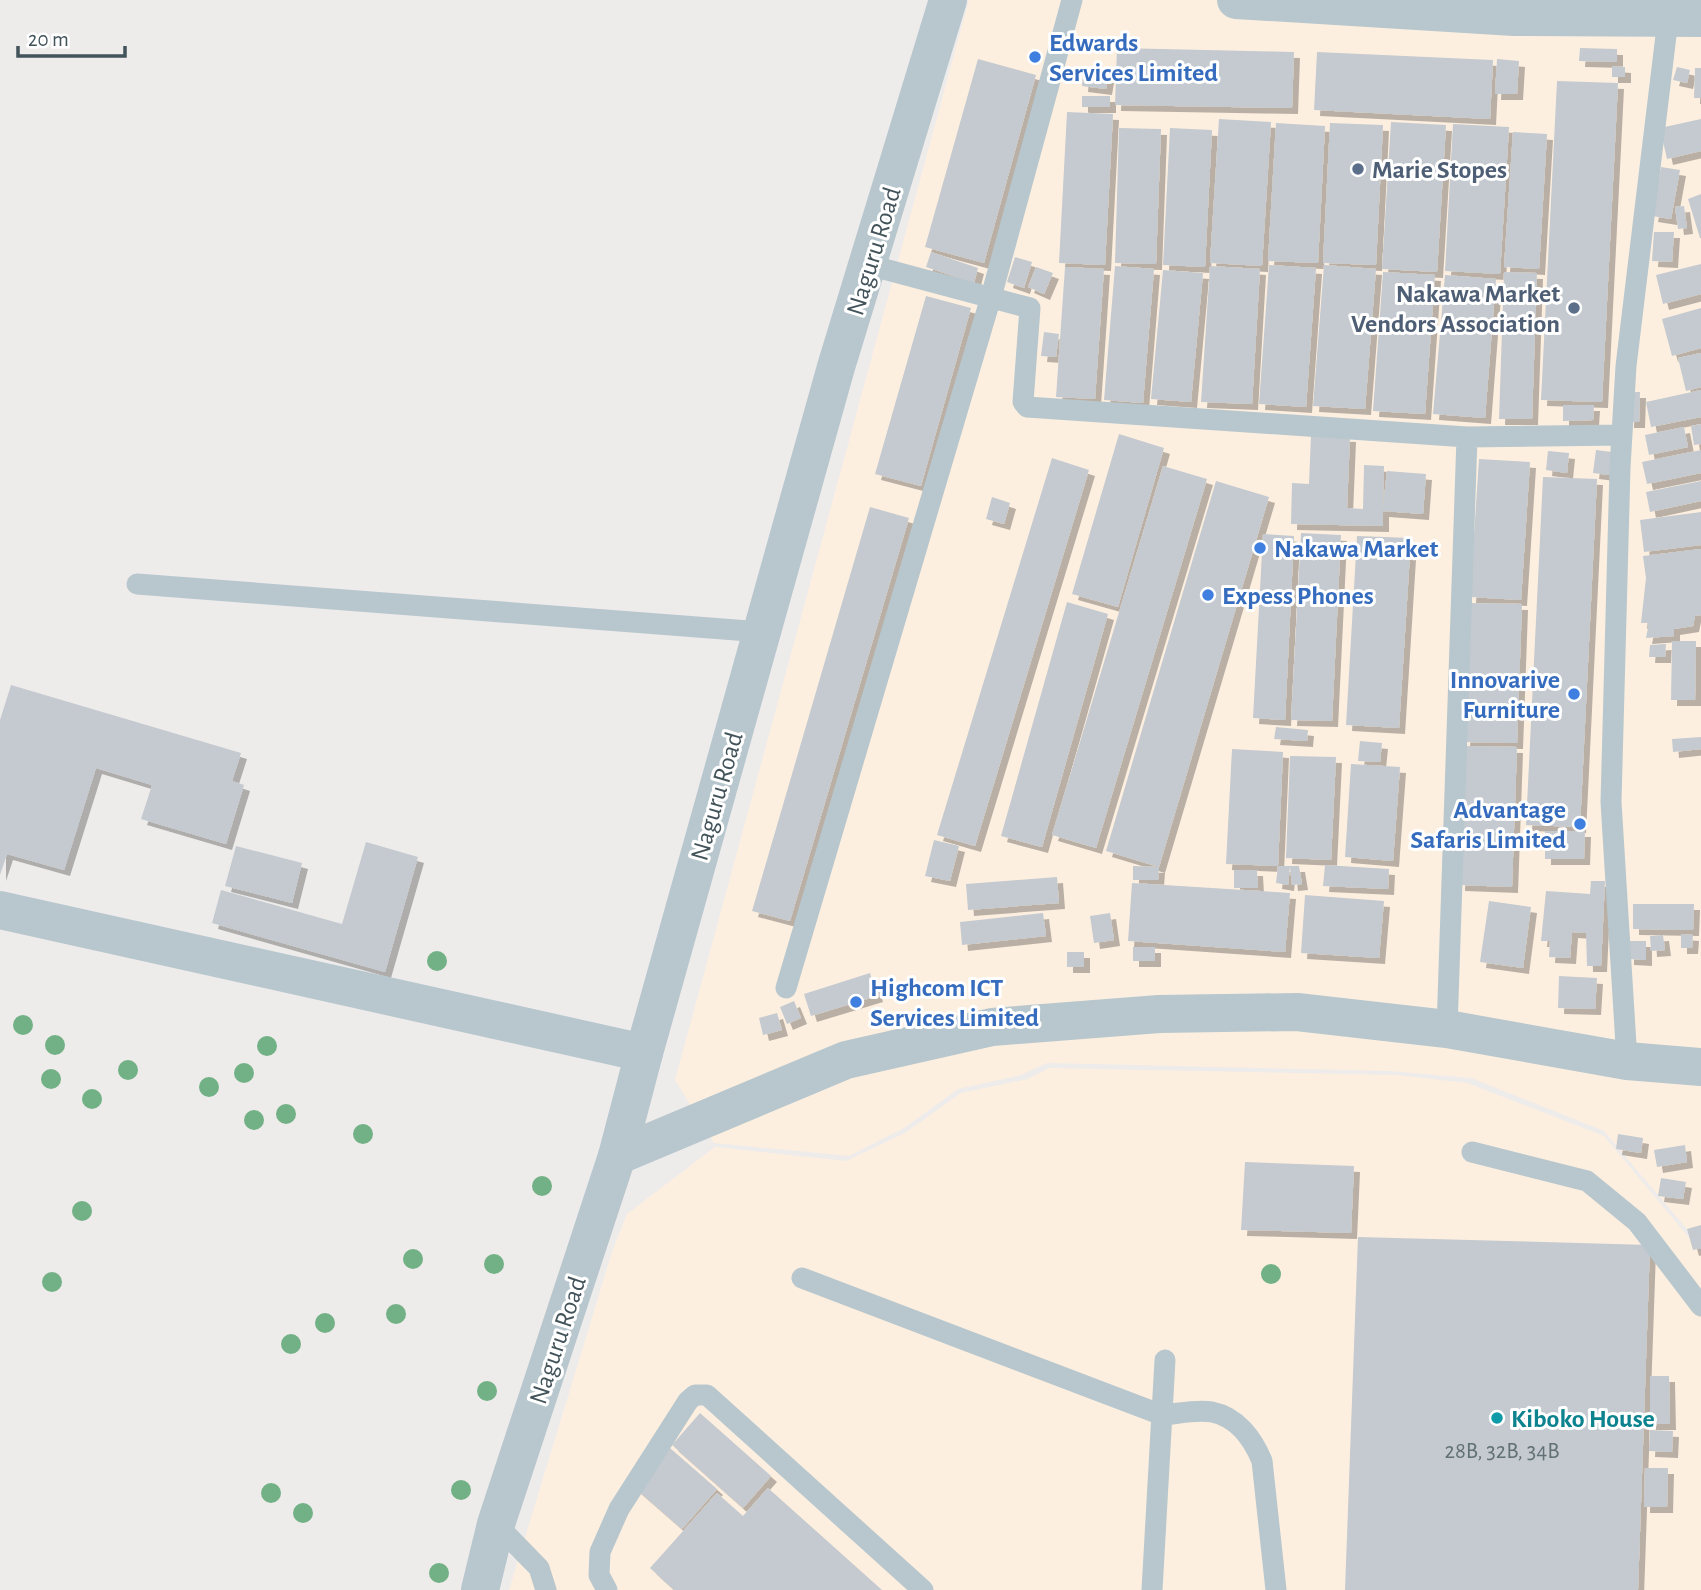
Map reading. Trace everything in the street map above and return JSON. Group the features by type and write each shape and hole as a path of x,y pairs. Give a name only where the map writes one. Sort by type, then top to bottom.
{"street":[{"name":"Naguru Road","path":"480,1590 496,1524 617,1156 836,367 948,0"},
{"path":"1236,0 1514,17 1685,18"},
{"path":"0,910 644,1053"},
{"path":"617,1156 846,1060 992,1027 1159,1014 1297,1013 1447,1029 1627,1061 1701,1067"}],"lane":[{"path":"786,988 991,297 1072,0"},
{"path":"1627,1061 1611,802 1622,435 1626,366 1685,18"},
{"path":"869,265 1030,307 1023,402 1027,407 1467,436 1622,435"},
{"path":"1447,1029 1467,436"},
{"path":"137,584 762,632"},
{"path":"1472,1152 1587,1181 1637,1222 1701,1306"},
{"path":"802,1278 1162,1415 1212,1412 1235,1423 1254,1442 1262,1461 1276,1590"},
{"path":"1152,1590 1165,1360"},
{"path":"607,1590 599,1575 600,1552 619,1509 683,1408 695,1395 707,1395 923,1590"},
{"path":"496,1524 539,1568 546,1590"}],"shaded area":[{"name":"Nakawa Market","path":"969,0 1701,0 1701,1246 1604,1131 1471,1078 1390,1071 1047,1063 1021,1075 958,1089 904,1128 849,1156 714,1143 675,1080"},
{"path":"1049,1068 1397,1075 1467,1083 1604,1136 1701,1252 1701,1590 509,1590 612,1252 627,1214 715,1147 846,1161 905,1133 961,1093 1028,1079"}],"building":[{"path":"1117,48 1294,52 1292,108 1115,105"},
{"path":"1580,48 1617,49 1617,62 1579,61"},
{"path":"1317,52 1493,60 1490,119 1314,110"},
{"path":"978,59 1036,75 984,263 925,247"},
{"path":"1497,59 1519,61 1517,94 1495,94"},
{"path":"1612,66 1625,67 1625,77 1612,77"},
{"path":"1677,67 1690,70 1687,83 1673,80"},
{"path":"1695,68 1701,68 1701,98 1694,98"},
{"path":"1083,74 1108,77 1106,89 1082,86"},
{"path":"1557,81 1618,83 1602,402 1541,400"},
{"path":"1082,96 1110,96 1110,107 1082,107"},
{"path":"1067,112 1113,114 1105,265 1059,263"},
{"path":"1219,119 1271,122 1262,266 1210,263"},
{"path":"1701,119 1701,151 1667,159 1660,128"},
{"path":"1391,122 1446,125 1437,272 1382,269"},
{"path":"1276,123 1325,126 1318,263 1268,261"},
{"path":"1330,123 1383,125 1376,265 1323,263"},
{"path":"1453,124 1509,127 1500,274 1445,271"},
{"path":"1119,128 1161,129 1156,264 1115,263"},
{"path":"1170,128 1212,130 1205,267 1163,265"},
{"path":"1513,132 1547,134 1539,269 1504,267"},
{"path":"1661,167 1680,170 1671,219 1652,216"},
{"path":"1701,194 1701,238 1700,238 1688,199"},
{"path":"1684,206 1687,228 1678,229 1675,207"},
{"path":"1654,232 1674,232 1672,262 1652,261"},
{"path":"931,252 978,268 974,283 926,267"},
{"path":"1015,257 1032,262 1024,288 1007,282"},
{"path":"1701,264 1701,294 1663,304 1656,275"},
{"path":"1269,265 1316,268 1306,407 1259,404"},
{"path":"1324,265 1376,269 1365,409 1313,406"},
{"path":"1115,266 1154,269 1143,403 1104,400"},
{"path":"1210,266 1260,269 1252,404 1201,402"},
{"path":"1036,267 1053,273 1044,294 1028,287"},
{"path":"1065,267 1104,269 1095,399 1056,397"},
{"path":"1163,270 1203,273 1191,402 1151,399"},
{"path":"1383,272 1435,275 1425,414 1373,411"},
{"path":"1504,272 1537,273 1532,419 1499,419"},
{"path":"1445,275 1496,279 1485,418 1433,414"},
{"path":"926,296 971,308 921,486 875,474"},
{"path":"1701,308 1701,348 1672,356 1662,319"},
{"path":"1044,332 1059,334 1056,357 1041,356"},
{"path":"1701,353 1701,387 1686,391 1678,358"},
{"path":"1701,390 1701,417 1651,427 1646,402"},
{"path":"1629,392 1640,392 1639,422 1628,422"},
{"path":"1563,405 1594,405 1593,420 1563,421"},
{"path":"1701,424 1701,444 1694,445 1691,426"},
{"path":"1684,427 1688,447 1649,455 1645,435"},
{"path":"1119,434 1164,448 1118,607 1072,594"},
{"path":"1311,435 1350,436 1347,508 1363,509 1364,465 1384,466 1383,507 1387,471 1426,474 1423,514 1383,511 1383,526 1291,524 1292,483 1309,484"},
{"path":"1596,450 1612,452 1609,475 1593,473"},
{"path":"1701,450 1701,473 1647,484 1642,462"},
{"path":"1548,451 1569,453 1567,473 1546,470"},
{"path":"1052,458 1089,470 975,846 937,835"},
{"path":"1479,459 1530,462 1521,600 1470,597"},
{"path":"1163,466 1207,479 1096,848 1052,835"},
{"path":"1543,477 1597,479 1580,827 1526,825"},
{"path":"1216,481 1269,497 1159,867 1106,851"},
{"path":"1701,481 1701,501 1650,512 1646,492"},
{"path":"992,497 1010,503 1004,524 986,519"},
{"path":"870,507 909,518 790,921 752,911"},
{"path":"1701,512 1701,545 1644,552 1640,520"},
{"path":"1301,533 1341,535 1332,721 1291,720"},
{"path":"1263,534 1294,536 1285,720 1253,718"},
{"path":"1357,536 1411,538 1399,728 1346,725"},
{"path":"1701,549 1701,615 1695,616 1693,626 1674,629 1674,636 1646,638 1649,623 1641,623 1646,578 1643,556"},
{"path":"1067,602 1108,614 1042,847 1001,836"},
{"path":"1469,603 1522,604 1517,743 1464,742"},
{"path":"1672,641 1696,641 1695,700 1671,700"},
{"path":"1666,644 1665,657 1649,657 1650,645"},
{"path":"11,685 241,753 232,781 244,785 226,844 141,819 152,785 96,768 64,870 7,854 0,875 0,720"},
{"path":"1276,727 1308,730 1307,741 1274,739"},
{"path":"1701,737 1701,749 1673,752 1672,739"},
{"path":"1360,741 1382,743 1380,762 1358,761"},
{"path":"1464,746 1517,747 1512,887 1459,885"},
{"path":"1232,749 1283,752 1278,866 1226,864"},
{"path":"1290,756 1336,757 1331,860 1286,858"},
{"path":"1351,764 1400,767 1393,861 1345,857"},
{"path":"1545,831 1585,831 1584,859 1545,859"},
{"path":"934,840 959,846 950,881 925,876"},
{"path":"366,842 418,857 385,972 212,923 221,890 342,924"},
{"path":"236,846 302,863 292,903 225,886"},
{"path":"1325,865 1389,869 1388,889 1323,886"},
{"path":"1133,866 1159,867 1158,880 1133,880"},
{"path":"1278,866 1299,866 1302,884 1292,885 1290,867 1288,885 1276,883"},
{"path":"1234,870 1257,870 1258,888 1234,888"},
{"path":"1057,877 1059,903 968,910 966,884"},
{"path":"1591,881 1605,881 1601,966 1587,966 1586,933 1572,932 1570,958 1549,957 1550,941 1541,941 1546,891 1590,894"},
{"path":"1132,883 1290,893 1285,952 1128,941"},
{"path":"1305,895 1384,901 1379,958 1301,953"},
{"path":"1489,901 1531,907 1523,968 1480,962"},
{"path":"1633,904 1694,904 1693,930 1633,929"},
{"path":"1043,913 1046,936 962,945 960,922"},
{"path":"1110,913 1114,940 1094,943 1090,916"},
{"path":"1681,934 1693,935 1692,948 1681,948"},
{"path":"1663,935 1665,950 1651,951 1650,936"},
{"path":"1628,941 1646,941 1646,960 1628,959"},
{"path":"1133,947 1155,947 1155,961 1133,961"},
{"path":"1067,952 1084,952 1084,967 1067,967"},
{"path":"870,973 877,996 811,1016 804,994"},
{"path":"1559,976 1597,978 1595,1009 1558,1008"},
{"path":"794,1001 801,1018 787,1024 780,1007"},
{"path":"777,1013 782,1030 763,1035 759,1018"},
{"path":"1618,1134 1643,1138 1641,1153 1616,1149"},
{"path":"1685,1145 1687,1162 1657,1167 1654,1150"},
{"path":"1245,1162 1354,1166 1351,1233 1241,1230"},
{"path":"1661,1178 1686,1182 1683,1199 1658,1196"},
{"path":"1701,1225 1701,1248 1693,1250 1687,1229"},
{"name":"Kiboko House","path":"1358,1237 1650,1245 1638,1590 1345,1590"},
{"path":"1650,1376 1669,1376 1670,1424 1650,1424"},
{"path":"700,1413 771,1476 743,1508 672,1445"},
{"path":"1650,1430 1673,1431 1672,1452 1649,1451"},
{"path":"670,1448 717,1489 682,1529 635,1488"},
{"path":"1645,1468 1668,1468 1667,1507 1644,1507"},
{"path":"768,1488 882,1590 674,1590 650,1568 717,1493 743,1516"}],"place":[{"name":"Edwards Services Limited","path":"1035,57"},
{"name":"Marie Stopes","path":"1358,169"},
{"name":"Nakawa Market Vendors Association","path":"1574,308"},
{"name":"Nakawa Market","path":"1260,548"},
{"name":"Expess Phones","path":"1208,595"},
{"name":"Innovarive Furniture","path":"1574,694"},
{"name":"Advantage Safaris Limited","path":"1580,824"},
{"name":"Highcom ICT Services Limited","path":"856,1002"},
{"name":"Kiboko House","path":"1497,1418"}]}
